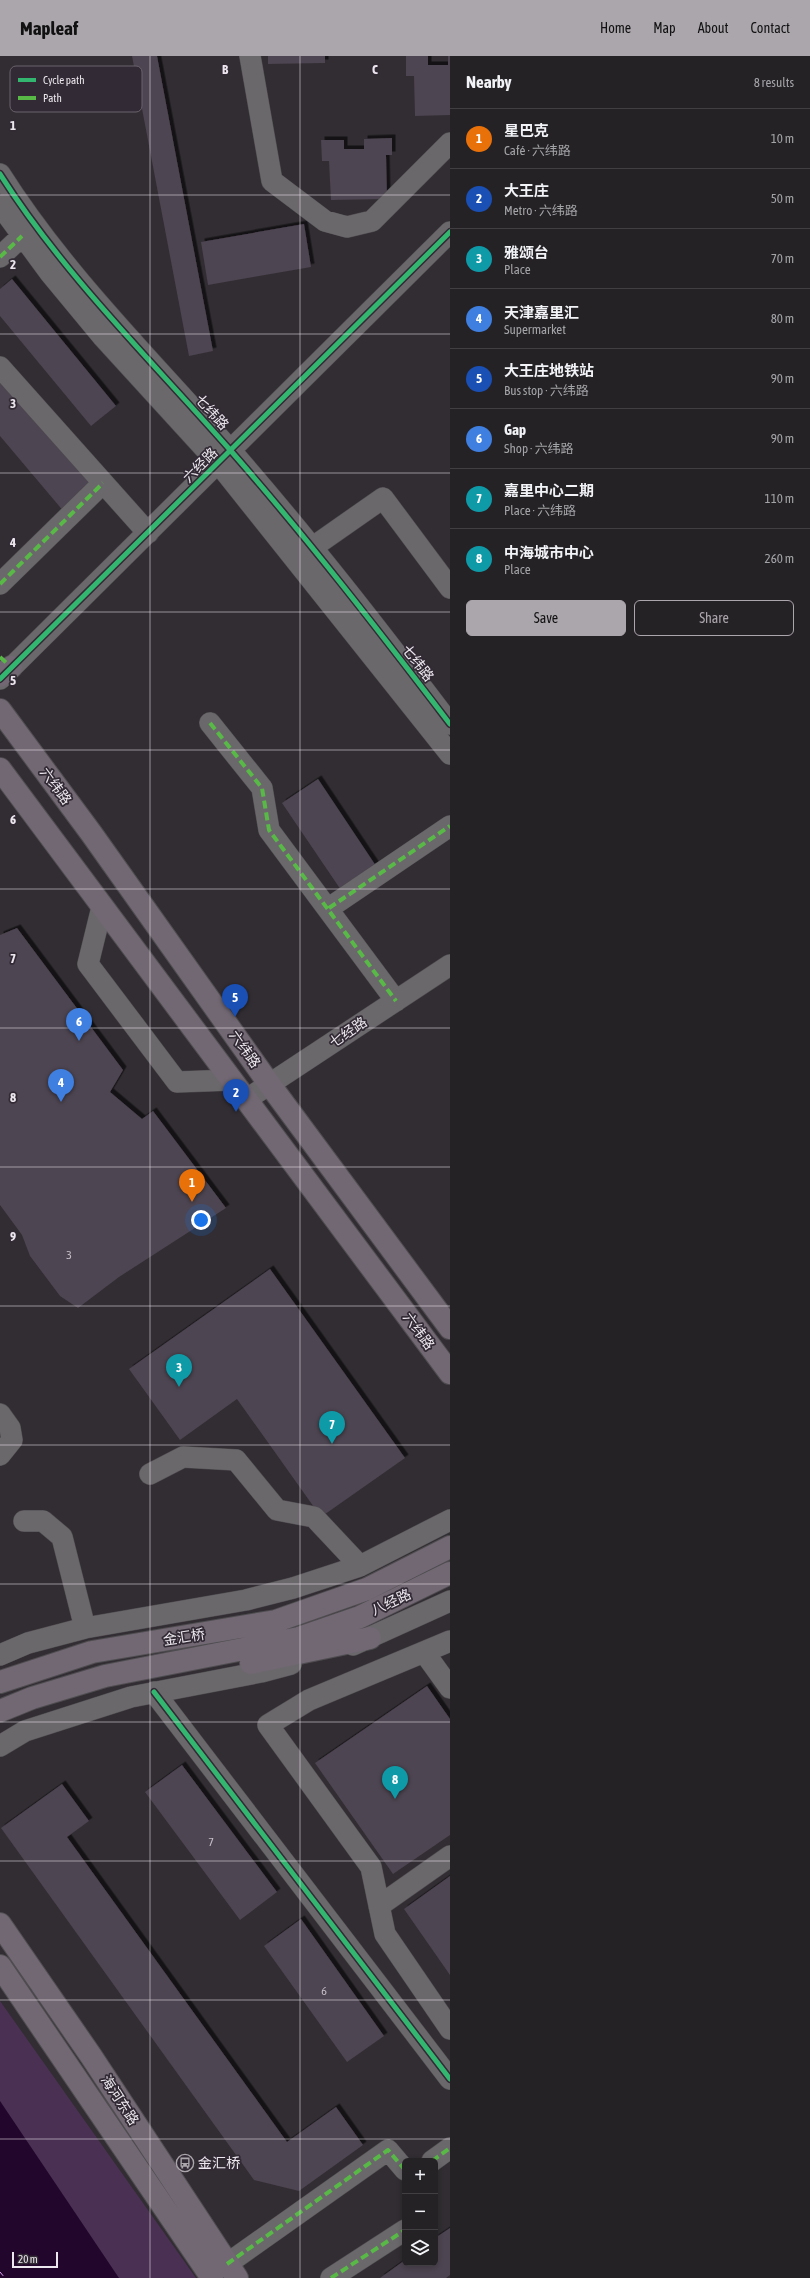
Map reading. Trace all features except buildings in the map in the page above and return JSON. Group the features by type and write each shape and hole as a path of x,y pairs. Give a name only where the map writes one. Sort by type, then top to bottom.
{"main road":[{"name":"六纬路","path":"0,710 91,833 270,1085 450,1328"},
{"name":"六纬路","path":"0,769 450,1373"},
{"name":"八经路","path":"367,1589 450,1547"},
{"name":"八经路","path":"333,1636 392,1602 450,1573"},
{"name":"金汇桥","path":"0,1682 92,1652 276,1621 367,1589"},
{"name":"金汇桥","path":"0,1711 32,1698 105,1676 272,1644 333,1636"},
{"path":"333,1636 370,1638"},
{"name":"海河东路","path":"0,1924 91,2056 225,2273"},
{"name":"海河东路","path":"0,1966 225,2273"}],"street":[{"path":"250,56 272,181 325,221 347,227 372,221 450,143"},
{"name":"七纬路","path":"0,174 16,198 73,274 211,429 221,458 450,754"},
{"name":"七纬路","path":"0,205 22,236 103,337 221,458 313,547 450,724"},
{"name":"六经路","path":"3,670 148,533 204,478 221,458 450,232"},
{"path":"0,257 22,236"},
{"path":"0,367 148,533"},
{"path":"0,584 103,483"},
{"path":"313,547 383,498 450,588"},
{"path":"210,722 262,788 269,830 329,908 396,1001"},
{"path":"329,908 450,826"},
{"path":"102,907 88,964 177,1082 232,1080"},
{"name":"七经路","path":"247,1099 450,965"},
{"path":"0,1414 10,1428 12,1440 0,1455"},
{"path":"150,1474 183,1457 236,1460 277,1510 314,1517 360,1566"},
{"path":"0,1655 28,1643 85,1628 246,1600 293,1588 360,1566 450,1520"},
{"path":"24,1521 43,1521 62,1537 85,1628"},
{"path":"0,1746 25,1731 131,1697 261,1672 328,1655 370,1638 450,1601"},
{"path":"0,1640 28,1643"},
{"path":"450,1641 309,1700 268,1725 371,1867 385,1934 450,2029"},
{"path":"424,1652 450,1688"},
{"path":"154,1692 450,2079"},
{"path":"379,1906 450,1856"},
{"path":"436,2158 450,2148"},
{"path":"225,2273 388,2150 402,2166"},
{"path":"331,2278 402,2232"}],"shaded area":[{"path":"0,2001 196,2278 0,2278"},
{"path":"0,2101 119,2278 0,2278"}],"ferry route":[{"path":"0,2272 5,2278"}],"marked path":[{"path":"0,257 22,236"},
{"path":"0,584 103,483"},
{"path":"0,657 11,667"},
{"path":"210,723 262,788 269,830 396,1001"},
{"path":"329,908 450,826"},
{"path":"436,2158 450,2148"},
{"path":"227,2264 388,2150 402,2166"},
{"path":"331,2278 402,2232"}],"cycle path":[{"path":"0,174 25,211 80,282 231,451 288,518 370,620 450,724"},
{"path":"0,679 450,232"},
{"path":"154,1692 450,2079"}],"place":[{"name":"大王庄地铁站","path":"235,1017"},
{"name":"Gap","path":"79,1041"},
{"name":"天津嘉里汇","path":"61,1102"},
{"name":"大王庄","path":"236,1112"},
{"name":"星巴克","path":"192,1202"},
{"name":"雅颂台","path":"179,1387"},
{"name":"嘉里中心二期","path":"332,1444"},
{"name":"中海城市中心","path":"395,1799"},
{"name":"金汇桥","path":"185,2163"}]}
